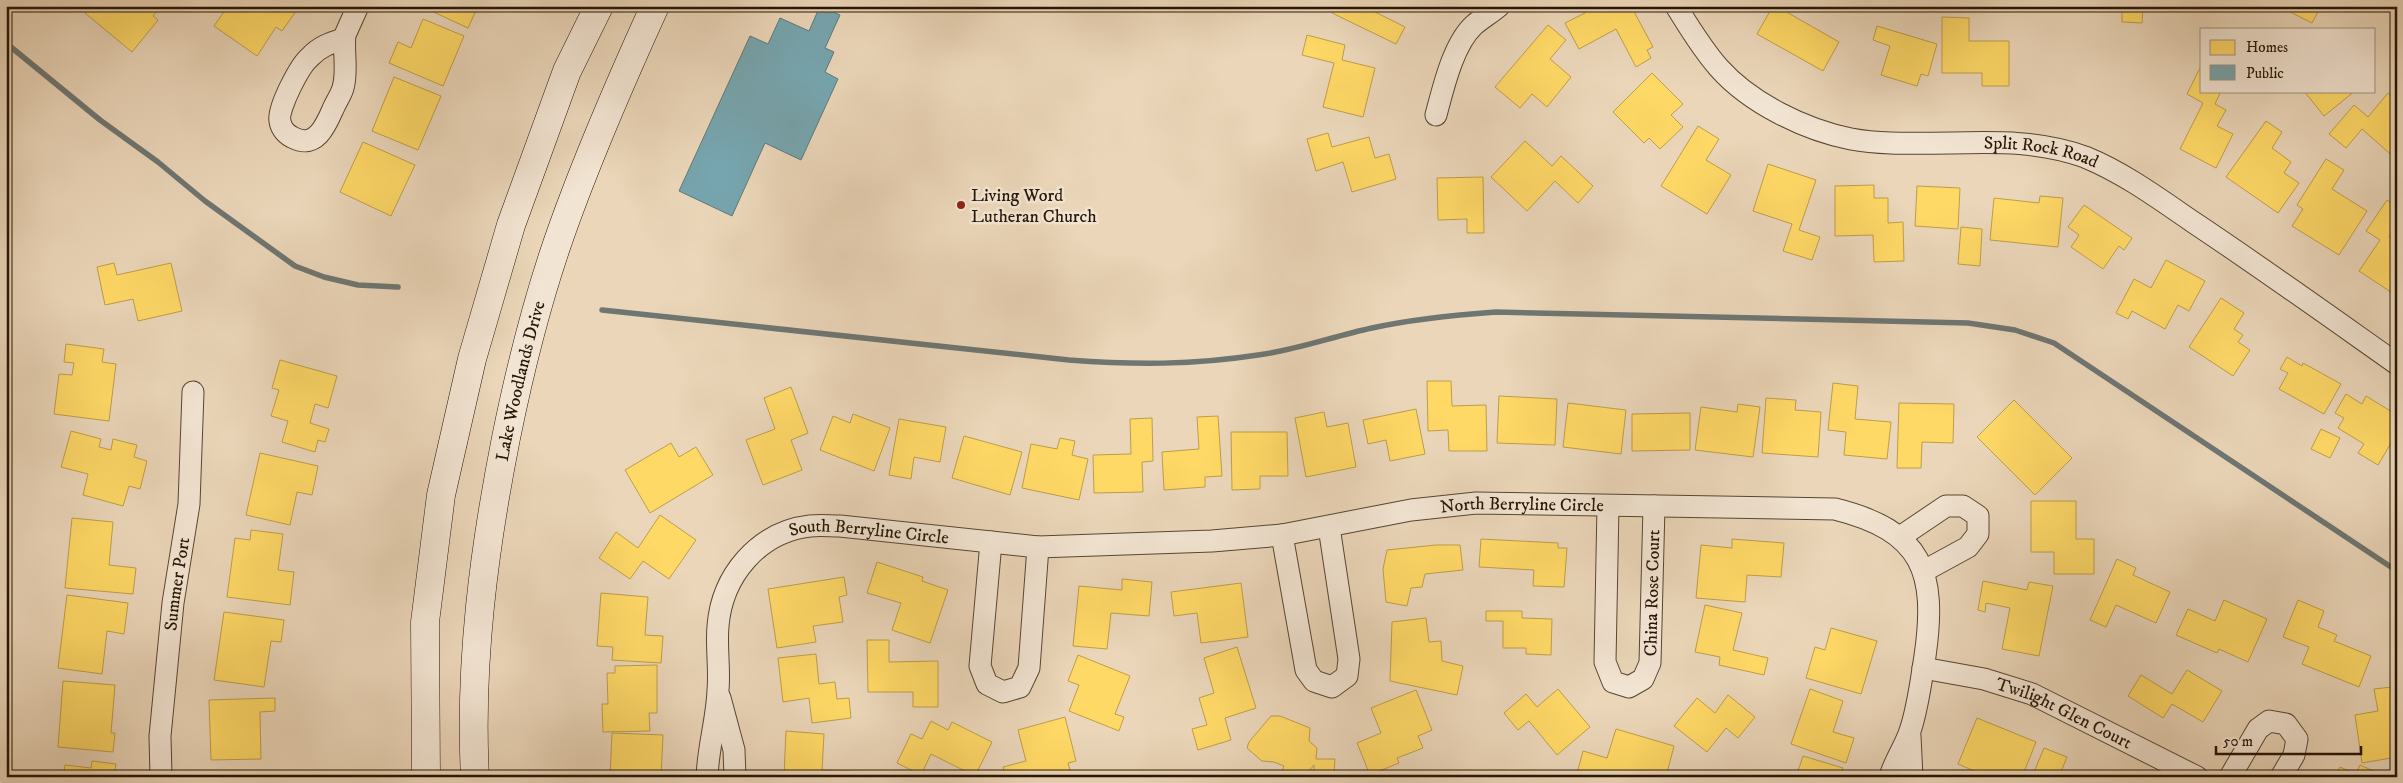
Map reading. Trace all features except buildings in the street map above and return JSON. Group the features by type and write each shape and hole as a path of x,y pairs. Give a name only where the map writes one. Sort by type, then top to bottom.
{"main road":[{"path":"426,777 425,622 441,495 472,359 511,225 567,71 599,6"},
{"name":"Lake Woodlands Drive","path":"475,777 477,633 492,506 520,372 556,248 616,92 656,6"}],"street":[{"path":"345,34 343,52 346,69 343,88 325,127 317,137 305,141 294,139 284,132 280,121 280,111 309,57 324,46 343,39 345,34 358,6"},
{"path":"1436,115 1447,74 1458,50 1472,26 1499,6"},
{"name":"Split Rock Road","path":"1676,6 1704,50 1720,70 1737,86 1781,114 1828,133 1852,139 1904,142 2012,142 2039,145 2085,158 2115,171 2174,209 2397,364"},
{"name":"Summer Port","path":"161,777 160,736 172,603 189,504 193,392"},
{"name":"North Berryline Circle","path":"1139,543 1282,535 1411,510 1476,503 1835,509 1860,515 1900,538 1911,550 1924,572 1930,604 1923,668 1910,731 1890,777"},
{"name":"China Rose Court","path":"1608,506 1606,662 1613,682 1628,687 1643,679 1650,663 1654,506"},
{"path":"1900,538 1946,506 1963,506 1978,516 1978,534 1968,547 1924,572"},
{"name":"South Berryline Circle","path":"707,777 708,751 718,691 718,626 724,593 737,568 755,549 779,535 809,526 840,526 1038,547 1139,543"},
{"path":"1282,535 1306,670 1314,681 1332,687 1347,676 1350,658 1329,527"},
{"path":"991,542 980,666 987,684 1003,692 1020,688 1029,668 1038,547"},
{"name":"Twilight Glen Court","path":"1923,668 1984,679 2032,694 2197,777"},
{"name":"South Berryline Circle","path":"718,691 734,750 736,777"},
{"path":"2230,777 2258,728 2269,721 2286,724 2297,739 2294,755 2281,777"},
{"name":"North Berryline Circle","path":"1910,731 1912,777"}],"waterway":[{"path":"6,43 100,120 158,162 205,201 295,266 324,277 358,285 398,287"},
{"path":"602,310 1069,360 1117,363 1210,361 1258,355 1287,350 1387,325 1465,314 1496,312 1968,323 2015,330 2054,343 2397,571"}],"place":[{"name":"Living Word Lutheran Church","path":"961,205"}]}
